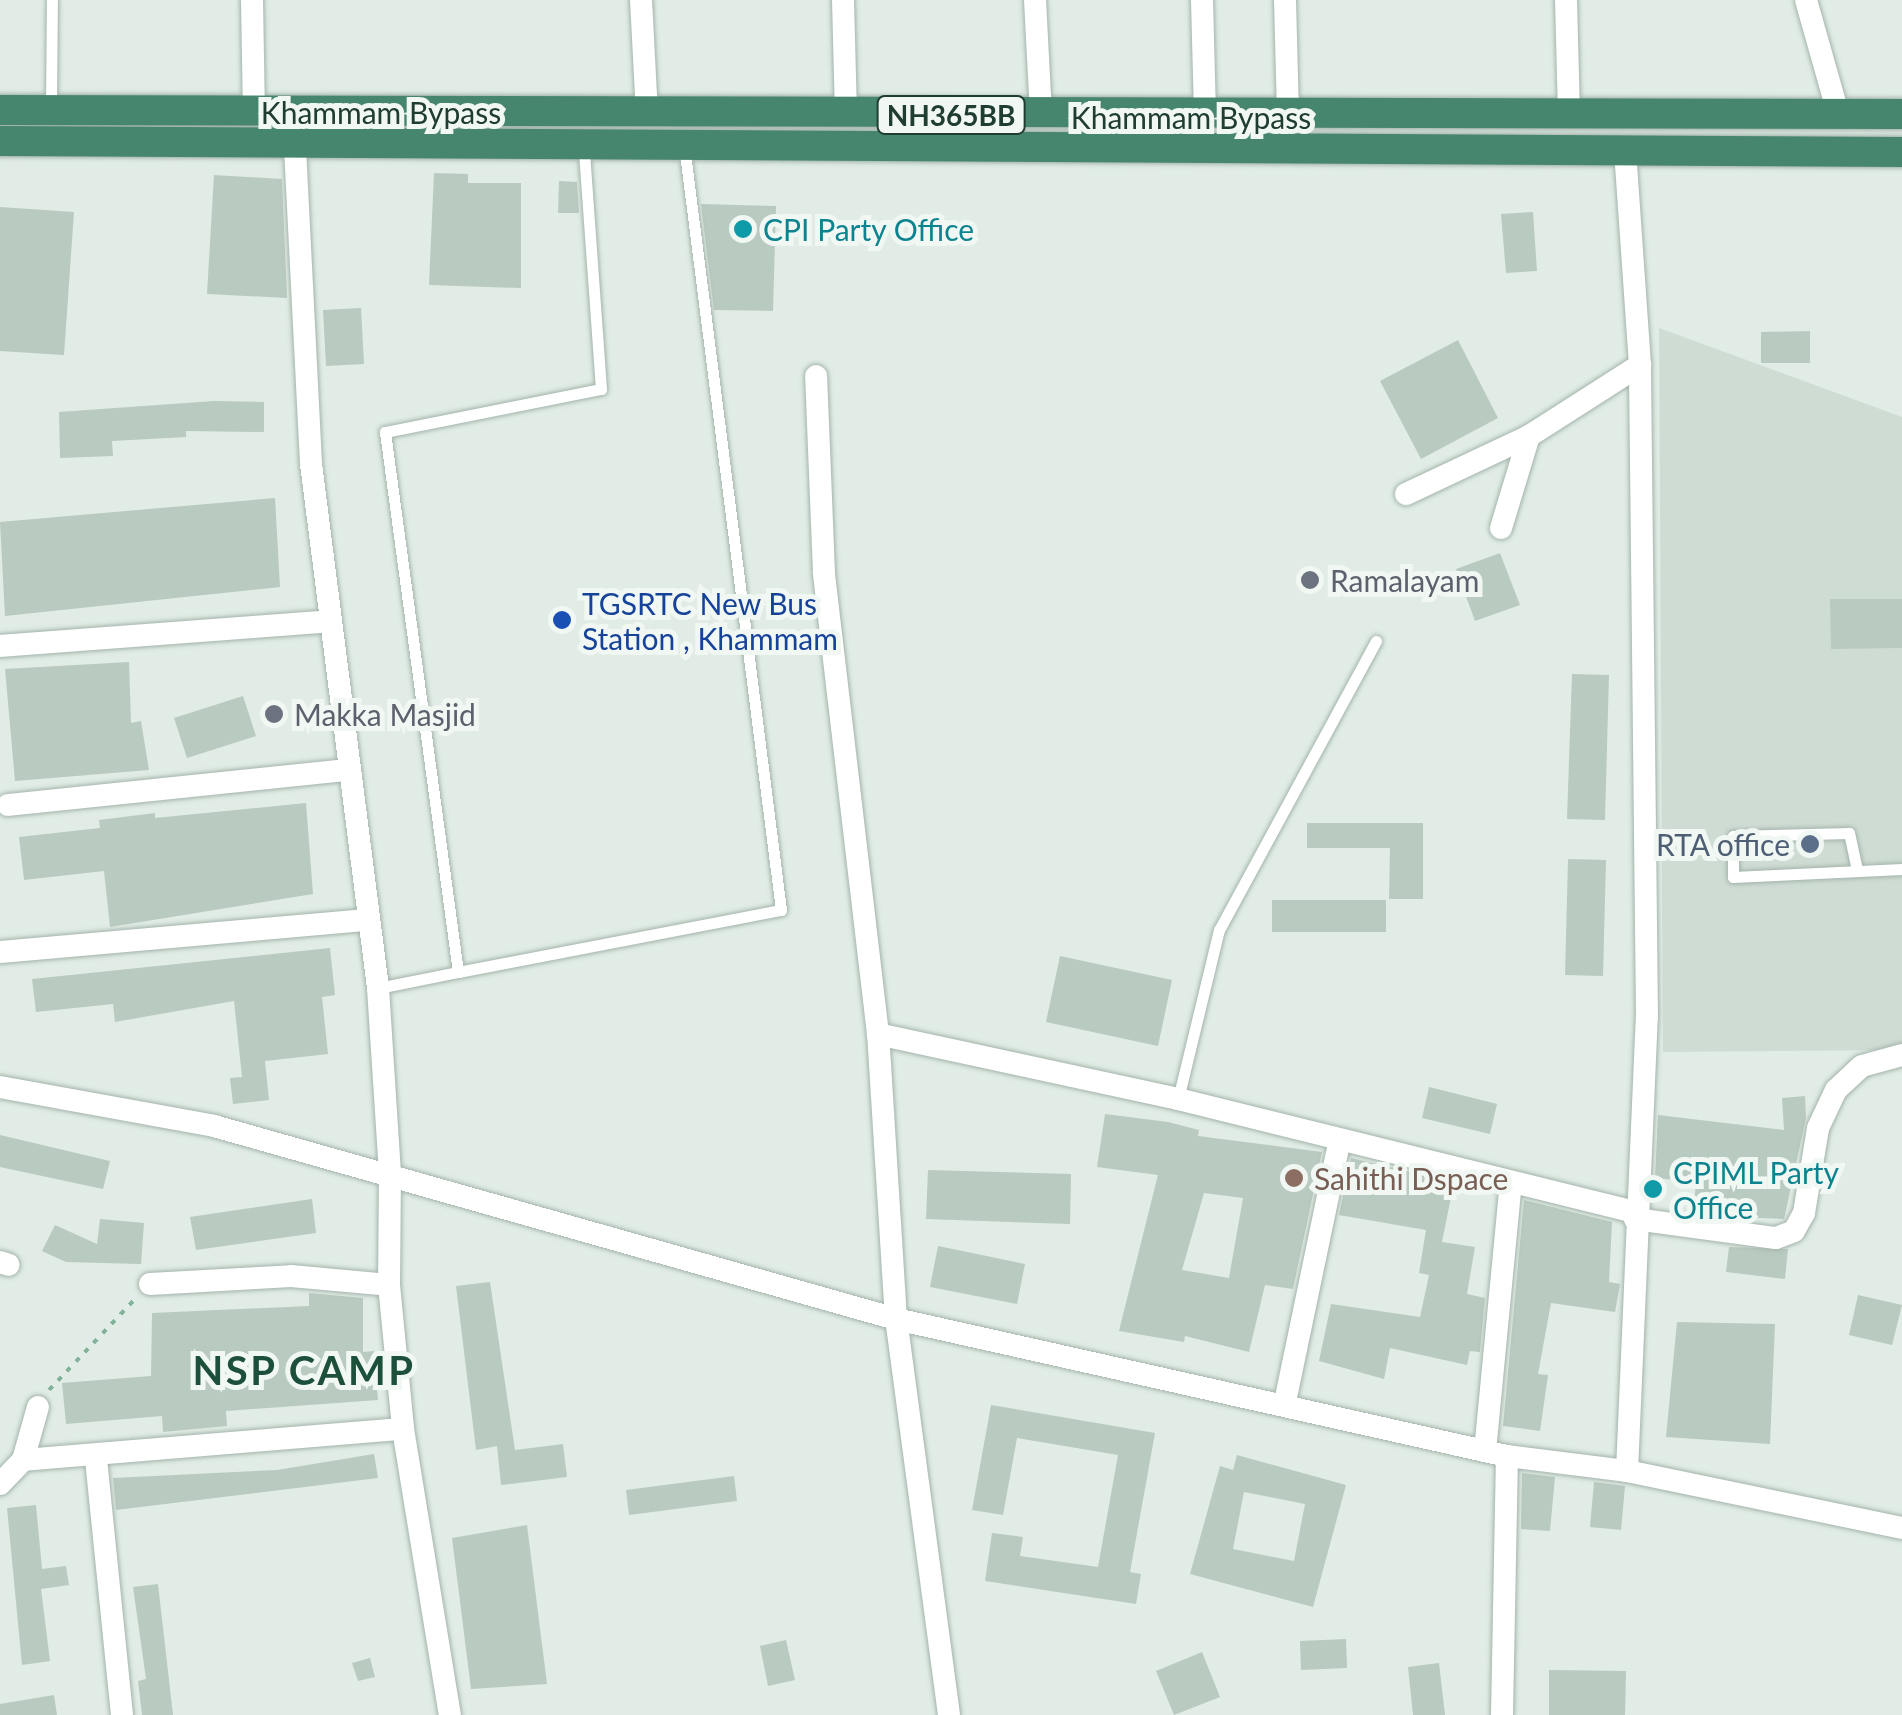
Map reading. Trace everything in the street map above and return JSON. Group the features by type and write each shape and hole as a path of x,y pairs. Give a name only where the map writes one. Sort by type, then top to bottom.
{"highway":[{"name":"Khammam Bypass","path":"0,110 1288,118 1902,114"},
{"path":"826,146 838,115"},
{"name":"Khammam Bypass","path":"0,141 1902,152"}],"street":[{"path":"252,0 254,112"},
{"path":"640,0 647,114"},
{"path":"838,115 843,0"},
{"path":"1036,0 1041,116"},
{"path":"1202,0 1205,117"},
{"path":"1285,0 1288,118"},
{"path":"1566,0 1568,115"},
{"path":"1806,0 1838,113"},
{"path":"292,112 301,345 328,620 378,988 390,1172 390,1284 403,1429 450,1715"},
{"path":"1624,150 1640,365 1646,1017 1627,1471"},
{"path":"1406,494 1529,436 1640,365"},
{"path":"816,376 824,574 878,1034 896,1319 949,1715"},
{"path":"1502,528 1529,436"},
{"path":"0,646 328,620"},
{"path":"8,806 346,770"},
{"path":"0,952 368,920"},
{"path":"878,1034 1178,1098 1338,1143 1636,1216 1776,1238 1794,1231 1804,1213 1818,1128 1836,1090 1862,1066 1902,1055"},
{"path":"0,1087 214,1126 390,1172 896,1319 1285,1402 1496,1453 1627,1471 1902,1528"},
{"path":"1285,1402 1338,1143"},
{"path":"1502,1715 1496,1453 1511,1183"},
{"path":"150,1284 292,1276 390,1284"},
{"path":"0,1484 23,1460 38,1406"},
{"path":"122,1715 98,1452 403,1429"},
{"path":"23,1460 96,1459"}],"lane":[{"path":"51,110 52,0"},
{"path":"458,972 385,432 601,389 584,144"},
{"path":"378,988 781,910 684,145"},
{"path":"1178,1098 1219,930 1376,641"},
{"path":"1856,870 1849,833 1733,836 1733,877 1902,869"}],"path":[{"path":"38,1406 65,1366 150,1284"}],"shaded area":[{"path":"1659,328 1902,417 1902,1050 1663,1052"}],"building":[{"path":"434,173 468,174 468,183 521,183 521,288 429,285"},
{"path":"214,175 282,179 287,298 207,294"},
{"path":"559,181 577,182 579,213 558,213"},
{"path":"701,204 776,206 773,311 714,310"},
{"path":"0,207 74,212 64,355 0,351"},
{"path":"1533,212 1537,271 1506,273 1501,214"},
{"path":"361,308 364,364 326,366 323,310"},
{"path":"1810,331 1810,363 1761,363 1761,332"},
{"path":"1458,340 1498,418 1421,459 1380,381"},
{"path":"214,401 264,402 264,432 186,431 186,437 112,441 113,456 60,458 59,412"},
{"path":"275,498 280,587 5,616 0,522"},
{"path":"1500,553 1520,605 1475,621 1456,569"},
{"path":"1830,599 1902,599 1902,648 1831,649"},
{"path":"129,662 131,723 141,721 149,770 15,781 5,669"},
{"path":"1572,674 1609,675 1605,820 1567,819"},
{"path":"243,696 256,736 187,758 174,718"},
{"path":"306,803 313,894 110,927 104,871 24,880 19,837 100,828 99,820 155,813 155,818"},
{"path":"1307,823 1423,823 1423,899 1389,899 1390,848 1307,848"},
{"path":"1568,859 1606,860 1603,976 1565,975"},
{"path":"1272,900 1386,900 1386,932 1272,932"},
{"path":"330,948 335,995 322,997 328,1054 265,1061 269,1100 233,1104 230,1078 242,1077 234,1001 115,1022 113,1004 36,1012 32,979"},
{"path":"1060,956 1172,980 1158,1046 1046,1022"},
{"path":"1429,1087 1497,1104 1490,1134 1422,1118"},
{"path":"1805,1096 1806,1118 1784,1219 1733,1217 1733,1211 1694,1206 1696,1182 1655,1178 1658,1115 1784,1130 1782,1098"},
{"path":"1105,1114 1168,1122 1199,1130 1198,1136 1322,1152 1293,1289 1265,1285 1249,1352 1185,1336 1184,1342 1119,1331 1158,1175 1097,1167","holes":["1204,1193 1243,1198 1229,1278 1182,1270"]},
{"path":"0,1135 110,1161 103,1189 0,1167"},
{"path":"1351,1158 1454,1182 1442,1242 1475,1247 1467,1294 1485,1298 1480,1352 1470,1351 1467,1365 1390,1348 1384,1379 1319,1361 1331,1304 1420,1317 1429,1275 1419,1273 1426,1230 1339,1215"},
{"path":"928,1170 1071,1174 1070,1224 926,1219"},
{"path":"312,1199 316,1233 196,1250 190,1217"},
{"path":"1524,1200 1612,1222 1609,1282 1620,1284 1615,1312 1551,1303 1538,1374 1548,1375 1540,1431 1503,1426"},
{"path":"100,1219 144,1223 141,1264 66,1262 42,1251 55,1225 97,1244"},
{"path":"938,1246 1025,1264 1017,1304 930,1287"},
{"path":"1729,1247 1788,1249 1785,1279 1726,1272"},
{"path":"490,1282 515,1450 563,1444 567,1477 501,1485 497,1446 476,1450 456,1286"},
{"path":"309,1293 363,1298 363,1352 374,1351 378,1400 226,1411 227,1426 163,1432 162,1416 66,1424 62,1383 151,1376 152,1313 309,1306"},
{"path":"1858,1295 1902,1305 1892,1345 1849,1335"},
{"path":"1677,1322 1775,1324 1770,1444 1666,1437"},
{"path":"991,1405 1155,1433 1130,1572 1141,1574 1136,1604 985,1581 992,1533 1023,1537 1020,1556 1098,1567 1118,1455 1017,1438 1003,1515 972,1510"},
{"path":"374,1454 378,1478 116,1510 113,1478 277,1470"},
{"path":"1237,1455 1346,1485 1313,1607 1190,1574 1220,1466 1233,1470","holes":["1244,1492 1305,1504 1294,1561 1233,1549"]},
{"path":"1522,1473 1555,1477 1550,1531 1521,1529"},
{"path":"734,1476 737,1501 629,1515 626,1490"},
{"path":"1594,1482 1625,1486 1621,1530 1590,1527"},
{"path":"36,1505 42,1569 66,1566 69,1585 41,1589 50,1661 22,1665 7,1508"},
{"path":"527,1525 547,1684 471,1689 452,1538"},
{"path":"158,1584 173,1715 142,1715 138,1681 146,1679 133,1587"},
{"path":"1346,1639 1347,1668 1301,1670 1300,1641"},
{"path":"786,1640 795,1680 768,1686 760,1646"},
{"path":"1202,1652 1220,1697 1174,1715 1156,1671"},
{"path":"370,1658 375,1677 358,1681 352,1663"},
{"path":"1439,1663 1445,1715 1413,1715 1408,1667"},
{"path":"1549,1670 1626,1671 1625,1715 1549,1715"},
{"path":"54,1695 57,1715 0,1715 0,1704"}],"place":[{"name":"CPI Party Office","path":"743,229"},
{"name":"Ramalayam","path":"1310,580"},
{"name":"TGSRTC New Bus Station , Khammam","path":"562,620"},
{"name":"Makka Masjid","path":"274,714"},
{"name":"RTA office","path":"1810,844"},
{"name":"Sahithi Dspace","path":"1294,1178"},
{"name":"CPIML Party Office","path":"1653,1189"}],"district":[{"name":"NSP CAMP","path":"304,1370"}]}
